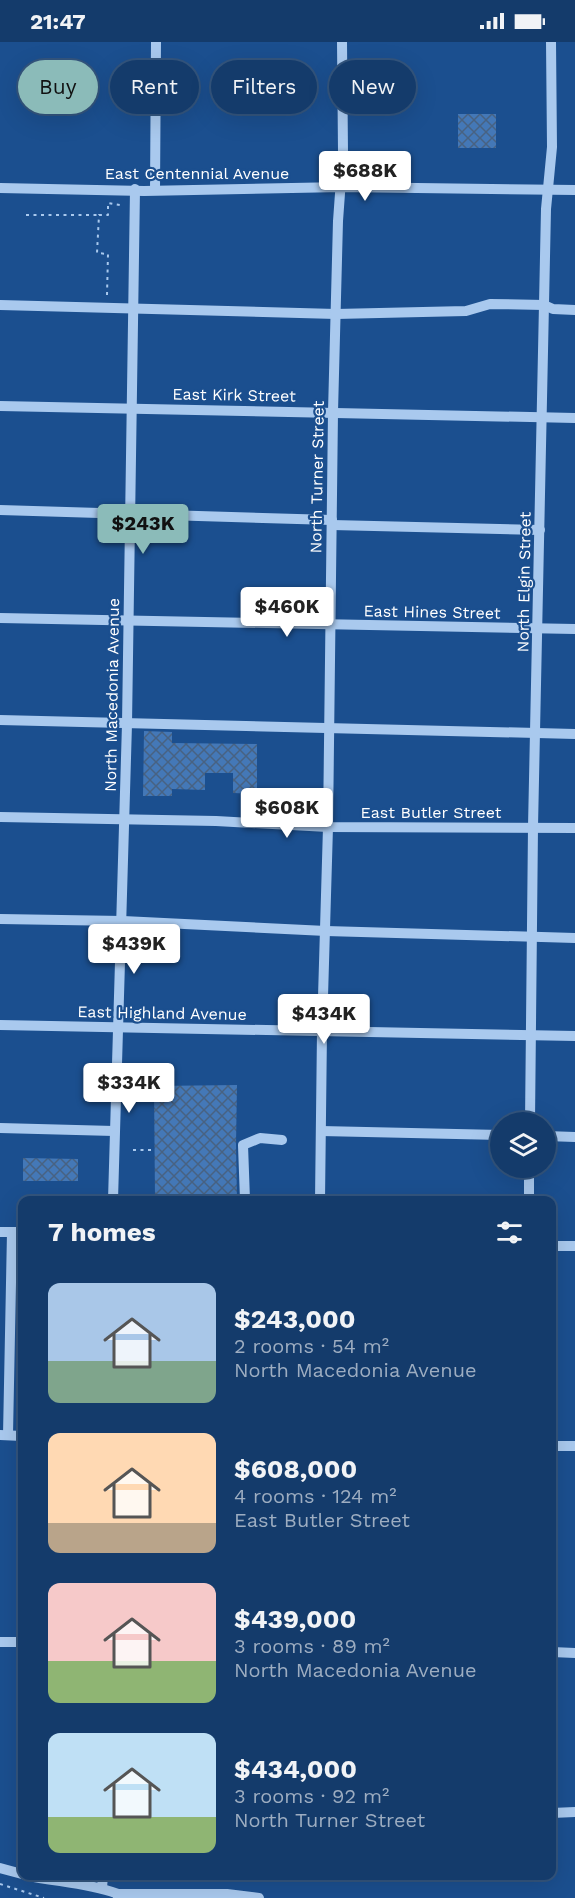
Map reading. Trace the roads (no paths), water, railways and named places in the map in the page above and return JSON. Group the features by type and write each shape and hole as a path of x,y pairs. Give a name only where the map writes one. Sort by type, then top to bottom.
{"street":[{"path":"155,190 156,42"},
{"name":"North Turner Street","path":"321,1196 333,412 338,220 342,187 342,42"},
{"name":"North Elgin Street","path":"530,1112 543,305 552,147 551,42"},
{"name":"East Centennial Avenue","path":"0,188 155,190 342,187 575,190"},
{"name":"North Macedonia Avenue","path":"113,1196 123,921 135,189"},
{"path":"0,305 336,314 466,311 490,304 543,305 553,309 575,310"},
{"name":"East Kirk Street","path":"0,406 575,418"},
{"path":"0,510 540,530"},
{"name":"East Hines Street","path":"0,618 575,629"},
{"path":"0,720 329,726 575,734"},
{"name":"East Butler Street","path":"0,817 216,821 328,827 575,828"},
{"path":"0,920 123,921 326,931 575,938"},
{"name":"East Highland Avenue","path":"0,1025 575,1036"},
{"path":"0,1128 114,1131"},
{"path":"321,1131 490,1136"},
{"path":"556,1136 575,1137"},
{"path":"245,1196 243,1145 260,1138 282,1140"},
{"path":"529,1178 529,1196"},
{"path":"0,1232 17,1232 4,1435"},
{"path":"556,1246 575,1246"},
{"path":"556,1446 575,1446"},
{"path":"0,1642 18,1642"},
{"path":"556,1652 575,1653"},
{"path":"556,1812 575,1812"},
{"path":"0,1868 18,1873"},
{"path":"45,1880 102,1888 118,1896 227,1894 259,1898"},
{"path":"102,1888 103,1880"}]}
